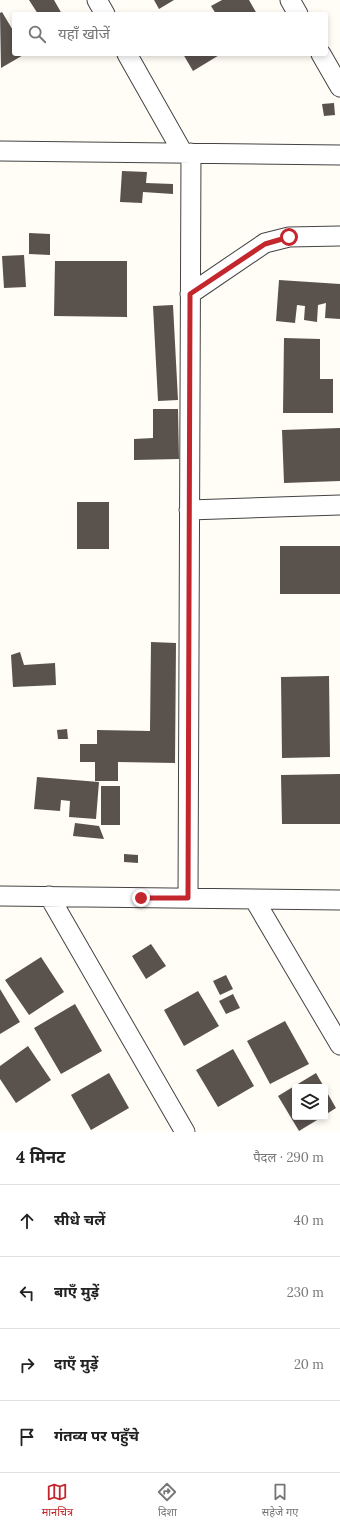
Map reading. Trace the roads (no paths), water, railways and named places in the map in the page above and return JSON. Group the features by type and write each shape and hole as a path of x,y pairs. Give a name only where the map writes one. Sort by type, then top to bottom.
{"street":[{"path":"97,0 103,12"},
{"path":"290,0 297,12"},
{"path":"128,56 187,153 190,294 188,898"},
{"path":"322,56 340,87"},
{"path":"0,151 340,155"},
{"path":"190,294 265,244 289,237 340,236"},
{"path":"189,510 340,506"},
{"path":"0,896 340,900"},
{"path":"49,896 184,1132"},
{"path":"254,899 340,1045"}]}
